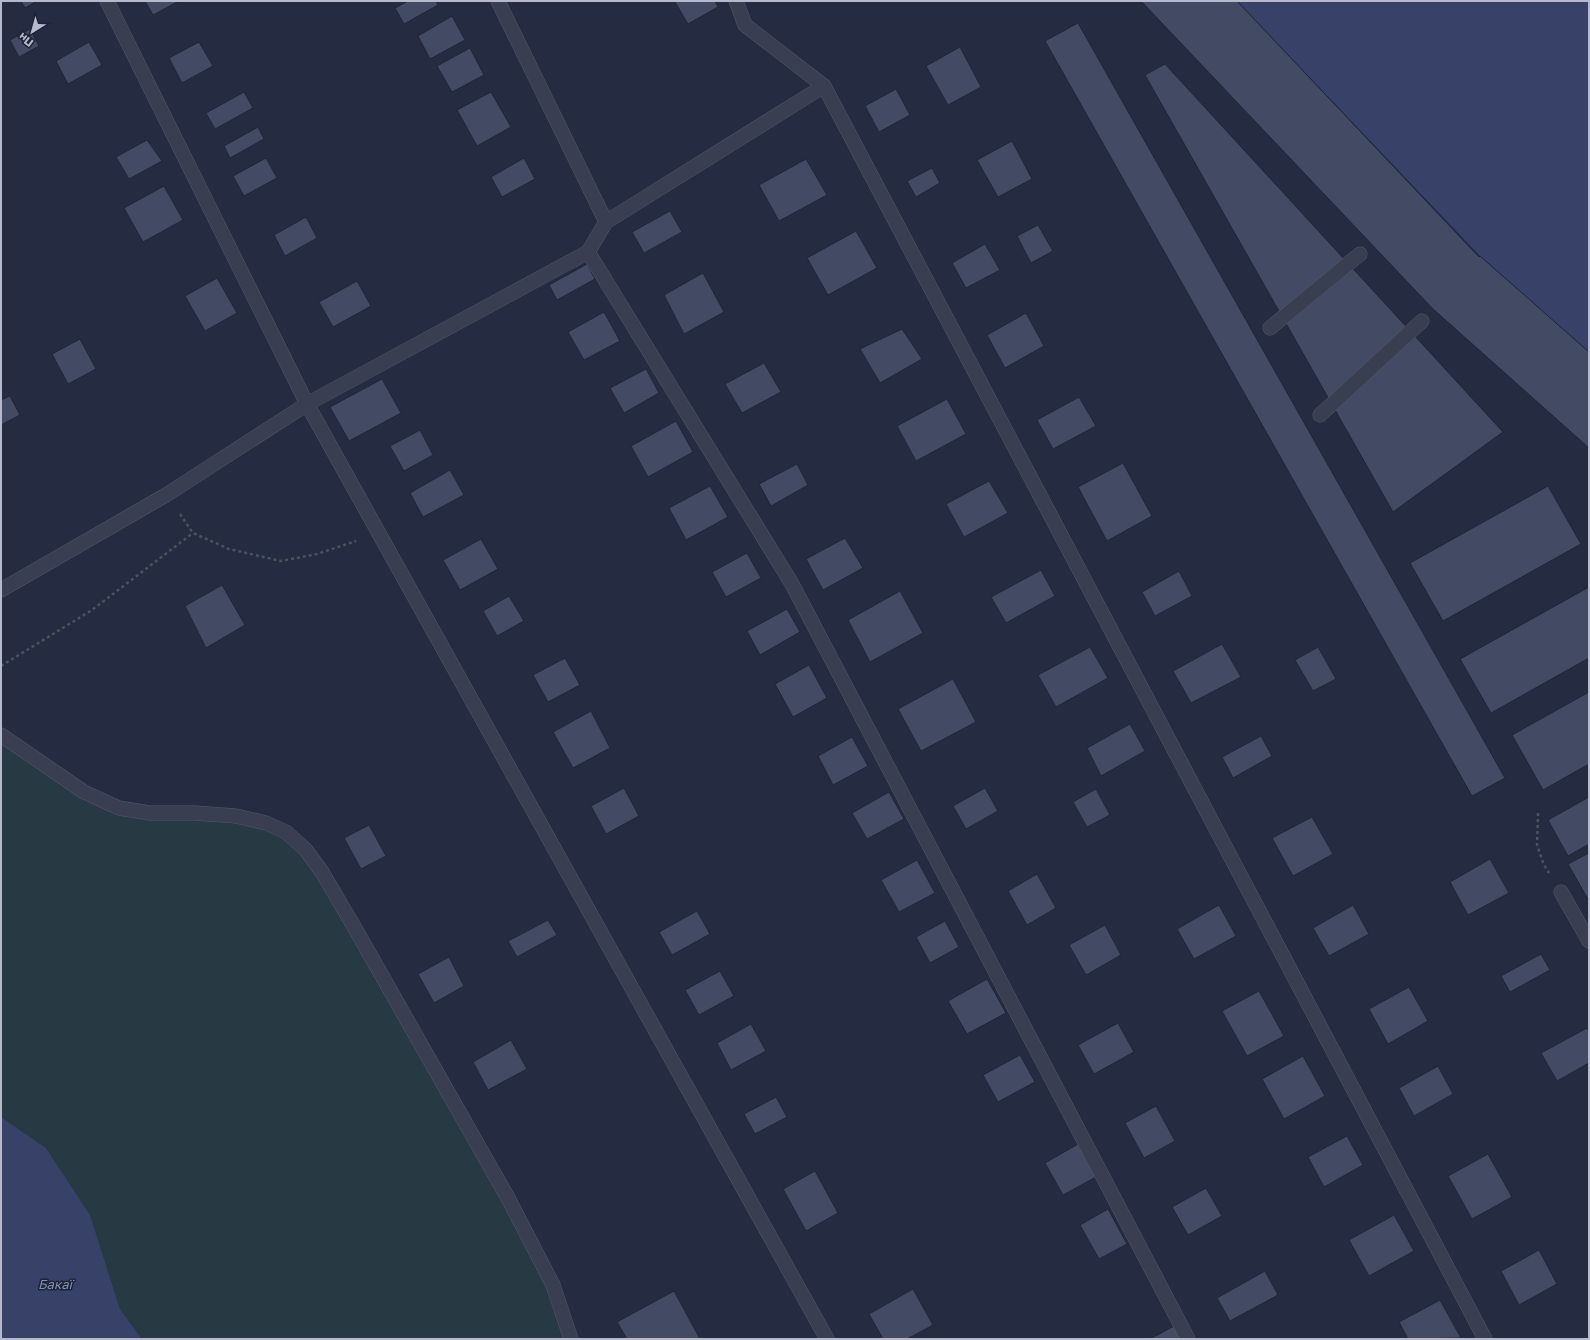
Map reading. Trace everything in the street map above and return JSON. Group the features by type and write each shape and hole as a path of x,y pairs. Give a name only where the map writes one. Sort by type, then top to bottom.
{"lane":[{"path":"107,1 307,404 827,1339"},
{"path":"498,1 606,222"},
{"path":"736,1 745,25 824,86 1485,1339"},
{"path":"1,590 166,495 307,404 588,252 606,222 824,86"},
{"path":"588,252 792,584 1188,1339"},
{"path":"1270,328 1360,254"},
{"path":"1320,415 1422,321"},
{"path":"1,735 84,792 119,808 150,813 195,813 236,816 266,823 286,832 306,850 322,872 356,930 508,1198 553,1285 571,1339"},
{"path":"1561,892 1589,941"}],"path":[{"path":"1,666 92,610 193,533 229,550 281,561 317,554 379,534"},
{"path":"1538,813 1537,845 1544,865 1561,892"}],"shaded area":[{"path":"1,735 119,808 266,823 306,850 508,1198 571,1339 142,1339 120,1309 90,1215 46,1148 1,1117"}],"water":[{"path":"1237,1 1589,1 1589,352 1480,256"},
{"name":"Бакаї","path":"1,1117 46,1148 90,1215 120,1309 142,1339 1,1339"}],"building":[{"path":"21,1 37,1 25,8"},
{"path":"145,1 179,1 153,15"},
{"path":"408,1 436,1 438,5 404,24 395,8"},
{"path":"715,1 718,7 688,24 675,2"},
{"path":"1141,1 1237,1 1479,257 1480,256 1589,352 1589,448 1433,309"},
{"path":"452,16 465,40 430,59 418,36"},
{"path":"1078,23 1505,778 1472,796 1045,41"},
{"path":"30,29 39,46 19,57 10,40"},
{"path":"89,42 102,65 68,84 56,61"},
{"path":"199,42 213,66 182,83 169,58"},
{"path":"960,47 981,87 948,105 926,66"},
{"path":"470,48 484,75 452,92 437,66"},
{"path":"1165,64 1503,432 1393,512 1145,75"},
{"path":"896,89 910,115 879,132 865,106"},
{"path":"244,92 253,108 215,129 206,113"},
{"path":"491,92 511,127 477,146 457,110"},
{"path":"258,127 264,139 230,158 224,146"},
{"path":"147,140 162,161 129,179 116,157"},
{"path":"1012,141 1032,179 998,197 977,160"},
{"path":"266,158 277,178 244,196 233,176"},
{"path":"524,158 535,179 502,197 491,177"},
{"path":"806,159 827,195 779,221 759,185"},
{"path":"932,168 940,183 916,197 907,181"},
{"path":"164,186 183,220 143,242 124,208"},
{"path":"670,211 682,232 644,253 632,232"},
{"path":"306,217 317,238 285,256 274,235"},
{"path":"1038,225 1053,251 1031,263 1017,236"},
{"path":"856,231 877,268 828,295 807,258"},
{"path":"985,244 1000,270 966,288 952,263"},
{"path":"587,264 595,279 557,300 549,285"},
{"path":"703,273 724,312 684,334 664,295"},
{"path":"217,278 237,313 205,331 185,296"},
{"path":"357,281 371,306 333,327 319,302"},
{"path":"604,312 620,341 584,360 568,332"},
{"path":"1026,313 1044,346 1005,368 987,335"},
{"path":"902,329 922,359 880,383 860,349"},
{"path":"80,339 96,369 68,384 52,354"},
{"path":"764,363 781,392 742,413 725,384"},
{"path":"646,369 659,393 624,413 610,388"},
{"path":"382,379 401,413 349,441 330,407"},
{"path":"10,396 20,415 1,425 1,400"},
{"path":"1079,397 1096,426 1053,449 1037,420"},
{"path":"947,399 966,434 916,461 897,426"},
{"path":"676,421 693,452 648,477 631,446"},
{"path":"420,430 433,455 404,471 390,446"},
{"path":"1123,463 1152,516 1107,541 1078,487"},
{"path":"797,464 808,485 771,506 759,484"},
{"path":"450,470 464,495 423,517 410,493"},
{"path":"989,481 1008,513 964,537 946,504"},
{"path":"710,486 728,517 686,540 669,508"},
{"path":"1548,486 1581,544 1443,621 1410,563"},
{"path":"845,538 863,568 823,590 806,559"},
{"path":"481,539 498,569 460,590 443,560"},
{"path":"747,553 761,578 726,597 712,572"},
{"path":"1041,570 1055,596 1006,623 991,597"},
{"path":"1179,571 1192,596 1155,616 1142,592"},
{"path":"222,585 245,625 206,648 185,606"},
{"path":"1589,587 1589,658 1491,713 1460,659"},
{"path":"900,591 923,633 870,662 848,620"},
{"path":"509,596 524,621 497,636 483,611"},
{"path":"787,609 800,632 760,655 747,631"},
{"path":"1222,644 1241,677 1191,703 1173,671"},
{"path":"1090,647 1108,678 1056,707 1038,675"},
{"path":"1318,647 1336,679 1313,691 1295,660"},
{"path":"565,658 580,685 548,702 533,675"},
{"path":"809,665 827,698 793,717 775,684"},
{"path":"953,679 976,722 921,751 898,709"},
{"path":"1589,692 1589,764 1543,790 1512,735"},
{"path":"591,711 610,748 573,768 553,732"},
{"path":"1130,724 1145,751 1101,776 1087,748"},
{"path":"1261,736 1272,756 1233,778 1222,757"},
{"path":"852,737 868,766 833,785 818,756"},
{"path":"624,788 639,816 606,834 591,806"},
{"path":"985,788 998,811 966,829 953,806"},
{"path":"1096,789 1110,815 1087,827 1073,802"},
{"path":"889,792 904,819 867,839 852,813"},
{"path":"1589,797 1589,844 1568,856 1548,820"},
{"path":"1312,817 1333,854 1293,876 1272,838"},
{"path":"369,825 386,856 361,869 344,838"},
{"path":"1589,853 1589,901 1568,864"},
{"path":"1490,859 1509,893 1468,915 1450,882"},
{"path":"917,860 935,893 899,912 881,880"},
{"path":"1037,874 1056,908 1027,925 1008,891"},
{"path":"1219,905 1236,936 1194,959 1177,929"},
{"path":"1353,905 1369,934 1329,956 1313,928"},
{"path":"697,911 710,934 672,955 659,932"},
{"path":"548,920 557,935 517,957 508,941"},
{"path":"945,921 959,947 930,963 916,937"},
{"path":"1105,925 1121,955 1086,975 1069,945"},
{"path":"1541,954 1550,970 1510,992 1501,976"},
{"path":"449,957 464,986 434,1003 418,974"},
{"path":"720,971 734,996 699,1015 685,990"},
{"path":"987,979 1006,1013 967,1034 948,1001"},
{"path":"1409,987 1428,1021 1388,1044 1369,1009"},
{"path":"1259,991 1284,1036 1247,1056 1222,1011"},
{"path":"1118,1023 1134,1052 1094,1074 1078,1045"},
{"path":"751,1024 766,1051 731,1070 717,1043"},
{"path":"1587,1028 1589,1032 1589,1063 1557,1081 1541,1053"},
{"path":"511,1040 527,1069 488,1090 473,1062"},
{"path":"1020,1055 1035,1082 998,1102 983,1075"},
{"path":"1303,1056 1325,1096 1284,1119 1262,1079"},
{"path":"1438,1066 1453,1094 1414,1116 1399,1088"},
{"path":"776,1097 787,1117 755,1134 744,1114"},
{"path":"1156,1106 1175,1141 1144,1158 1125,1123"},
{"path":"1347,1136 1363,1165 1324,1187 1308,1157"},
{"path":"1078,1144 1096,1177 1063,1195 1045,1163"},
{"path":"1488,1154 1512,1197 1472,1219 1448,1176"},
{"path":"815,1171 838,1213 806,1231 783,1189"},
{"path":"1206,1188 1222,1216 1188,1235 1172,1207"},
{"path":"1108,1209 1127,1244 1099,1259 1080,1225"},
{"path":"1394,1215 1414,1251 1369,1276 1349,1240"},
{"path":"1539,1250 1557,1284 1519,1305 1501,1271"},
{"path":"1265,1271 1278,1295 1230,1321 1217,1298"},
{"path":"913,1289 933,1325 907,1339 883,1339 869,1314"},
{"path":"674,1291 700,1339 627,1339 617,1322"},
{"path":"1440,1300 1461,1338 1408,1339 1399,1322"},
{"path":"1176,1325 1184,1339 1150,1339"}]}
